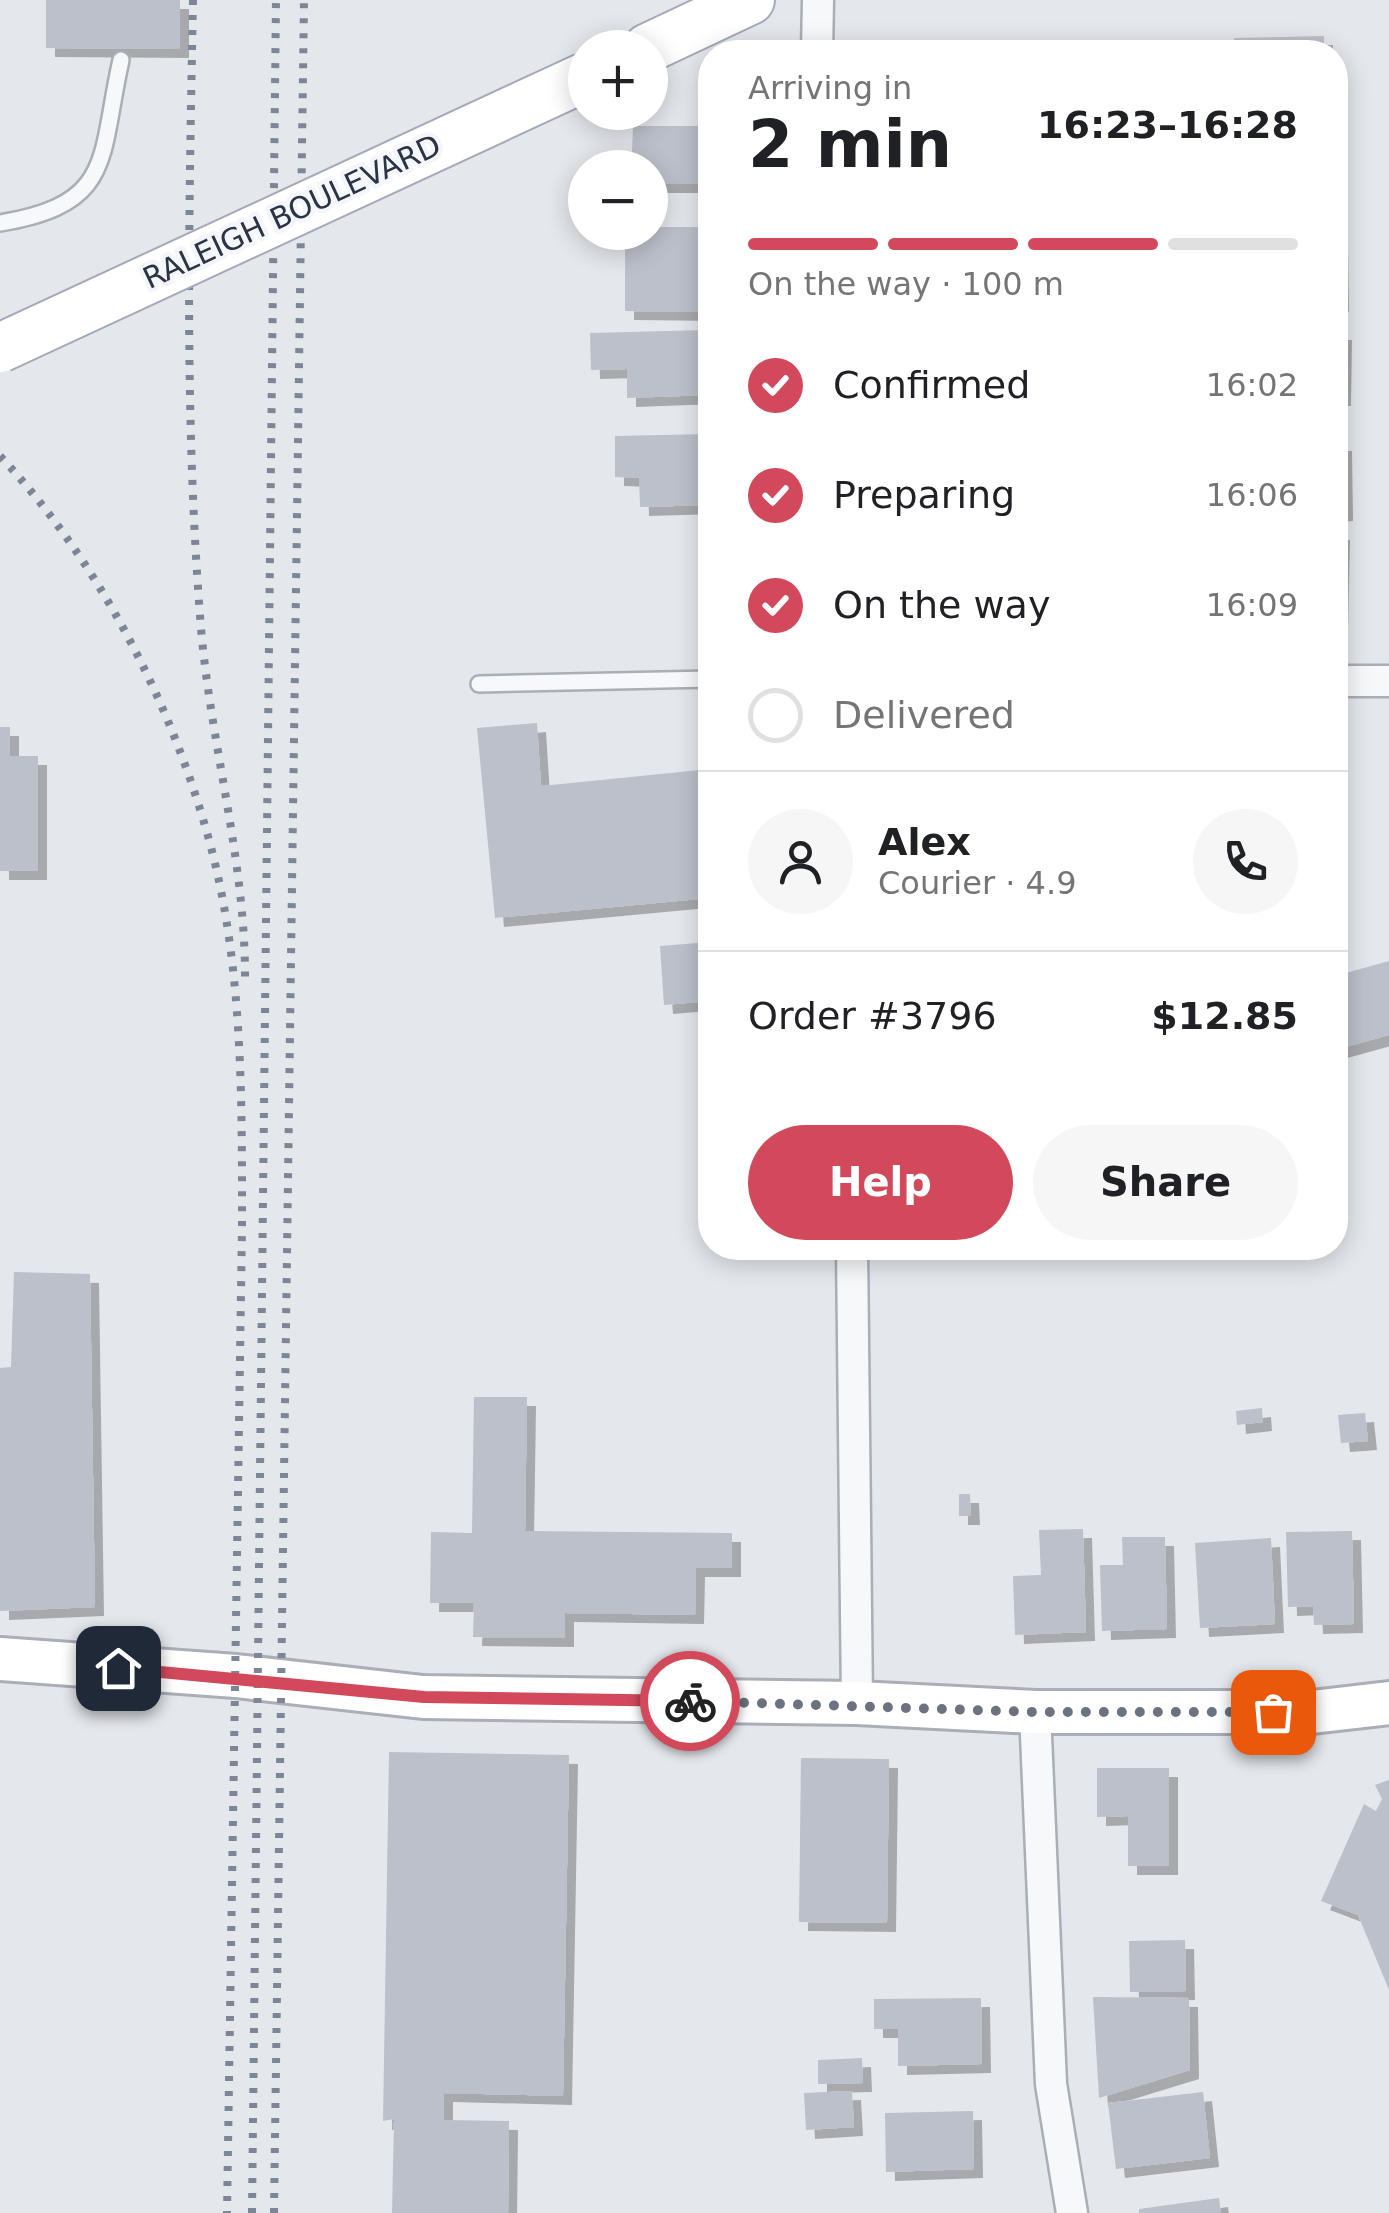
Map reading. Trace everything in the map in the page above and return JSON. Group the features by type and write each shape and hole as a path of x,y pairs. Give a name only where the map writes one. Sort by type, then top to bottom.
{"main road":[{"path":"668,39 750,0"},
{"name":"RALEIGH BOULEVARD","path":"0,348 568,85"}],"street":[{"path":"817,40 818,0"},
{"path":"1348,681 1389,681"},
{"path":"852,1260 857,1703"},
{"path":"0,1660 236,1676 424,1697 857,1703 1035,1712 1312,1712 1389,1703"},
{"path":"1035,1712 1051,2084 1072,2213"}],"lane":[{"path":"0,223 44,216 77,199 94,178 121,60"},
{"path":"479,684 698,678"}],"building":[{"path":"46,0 180,0 180,49 46,48"},
{"path":"1324,36 1324,40 1234,40"},
{"path":"698,126 698,184 668,184 668,150 632,150 633,130"},
{"path":"668,227 698,227 698,312 625,311 625,250 668,250"},
{"path":"698,330 698,395 627,398 627,369 591,370 590,333"},
{"path":"698,434 698,505 640,507 639,478 615,477 615,436"},
{"path":"537,723 541,786 698,770 698,899 495,918 477,728"},
{"path":"0,727 10,727 10,756 38,756 38,871 0,871"},
{"path":"698,943 698,1002 664,1005 660,946"},
{"path":"1389,961 1389,1035 1348,1046 1348,972"},
{"path":"14,1272 90,1274 95,1607 0,1611 0,1368 11,1367"},
{"path":"474,1397 527,1397 525,1531 732,1533 732,1568 696,1568 695,1615 565,1613 565,1638 473,1637 474,1603 430,1603 431,1532 472,1533"},
{"path":"1262,1408 1263,1422 1237,1425 1236,1411"},
{"path":"1365,1413 1368,1441 1341,1443 1338,1415"},
{"path":"959,1494 970,1494 971,1516 959,1516"},
{"path":"1083,1529 1086,1632 1015,1635 1013,1576 1041,1575 1039,1530"},
{"path":"1352,1531 1354,1624 1314,1625 1313,1606 1288,1607 1286,1532"},
{"path":"1122,1537 1165,1537 1167,1629 1102,1631 1100,1565 1123,1565"},
{"path":"1271,1538 1275,1624 1200,1628 1195,1543"},
{"path":"389,1752 569,1755 563,2096 444,2093 444,2120 509,2121 508,2213 392,2213 394,2119 383,2121"},
{"path":"801,1758 889,1759 887,1923 799,1922"},
{"path":"1097,1768 1169,1768 1169,1866 1128,1866 1128,1816 1097,1817"},
{"path":"1389,1780 1389,1990 1358,1915 1321,1901 1364,1804 1376,1811 1382,1799 1375,1785"},
{"path":"1185,1940 1186,1991 1130,1992 1129,1941"},
{"path":"1093,1997 1189,1998 1190,2070 1099,2098"},
{"path":"981,1998 982,2064 898,2066 898,2029 874,2029 874,1999"},
{"path":"862,2058 863,2083 818,2084 818,2060"},
{"path":"852,2091 854,2127 806,2130 804,2093"},
{"path":"1203,2092 1210,2158 1116,2169 1108,2103"},
{"path":"973,2111 974,2169 886,2172 885,2113"},
{"path":"1219,2198 1221,2213 1139,2213 1139,2209"}],"railway":[{"path":"193,0 189,314 196,550 206,672 240,892 245,981"},
{"path":"252,2213 276,0"},
{"path":"274,2213 304,0"},
{"path":"0,456 71,544 131,642 156,694 178,747 213,855 230,946 241,1086 242,1226 227,2213"}],"way so far":[{"path":"690,1701 857,1703 1035,1712 1273,1712"}],"route":[{"path":"118,1668 236,1676 424,1697 690,1701"}]}
